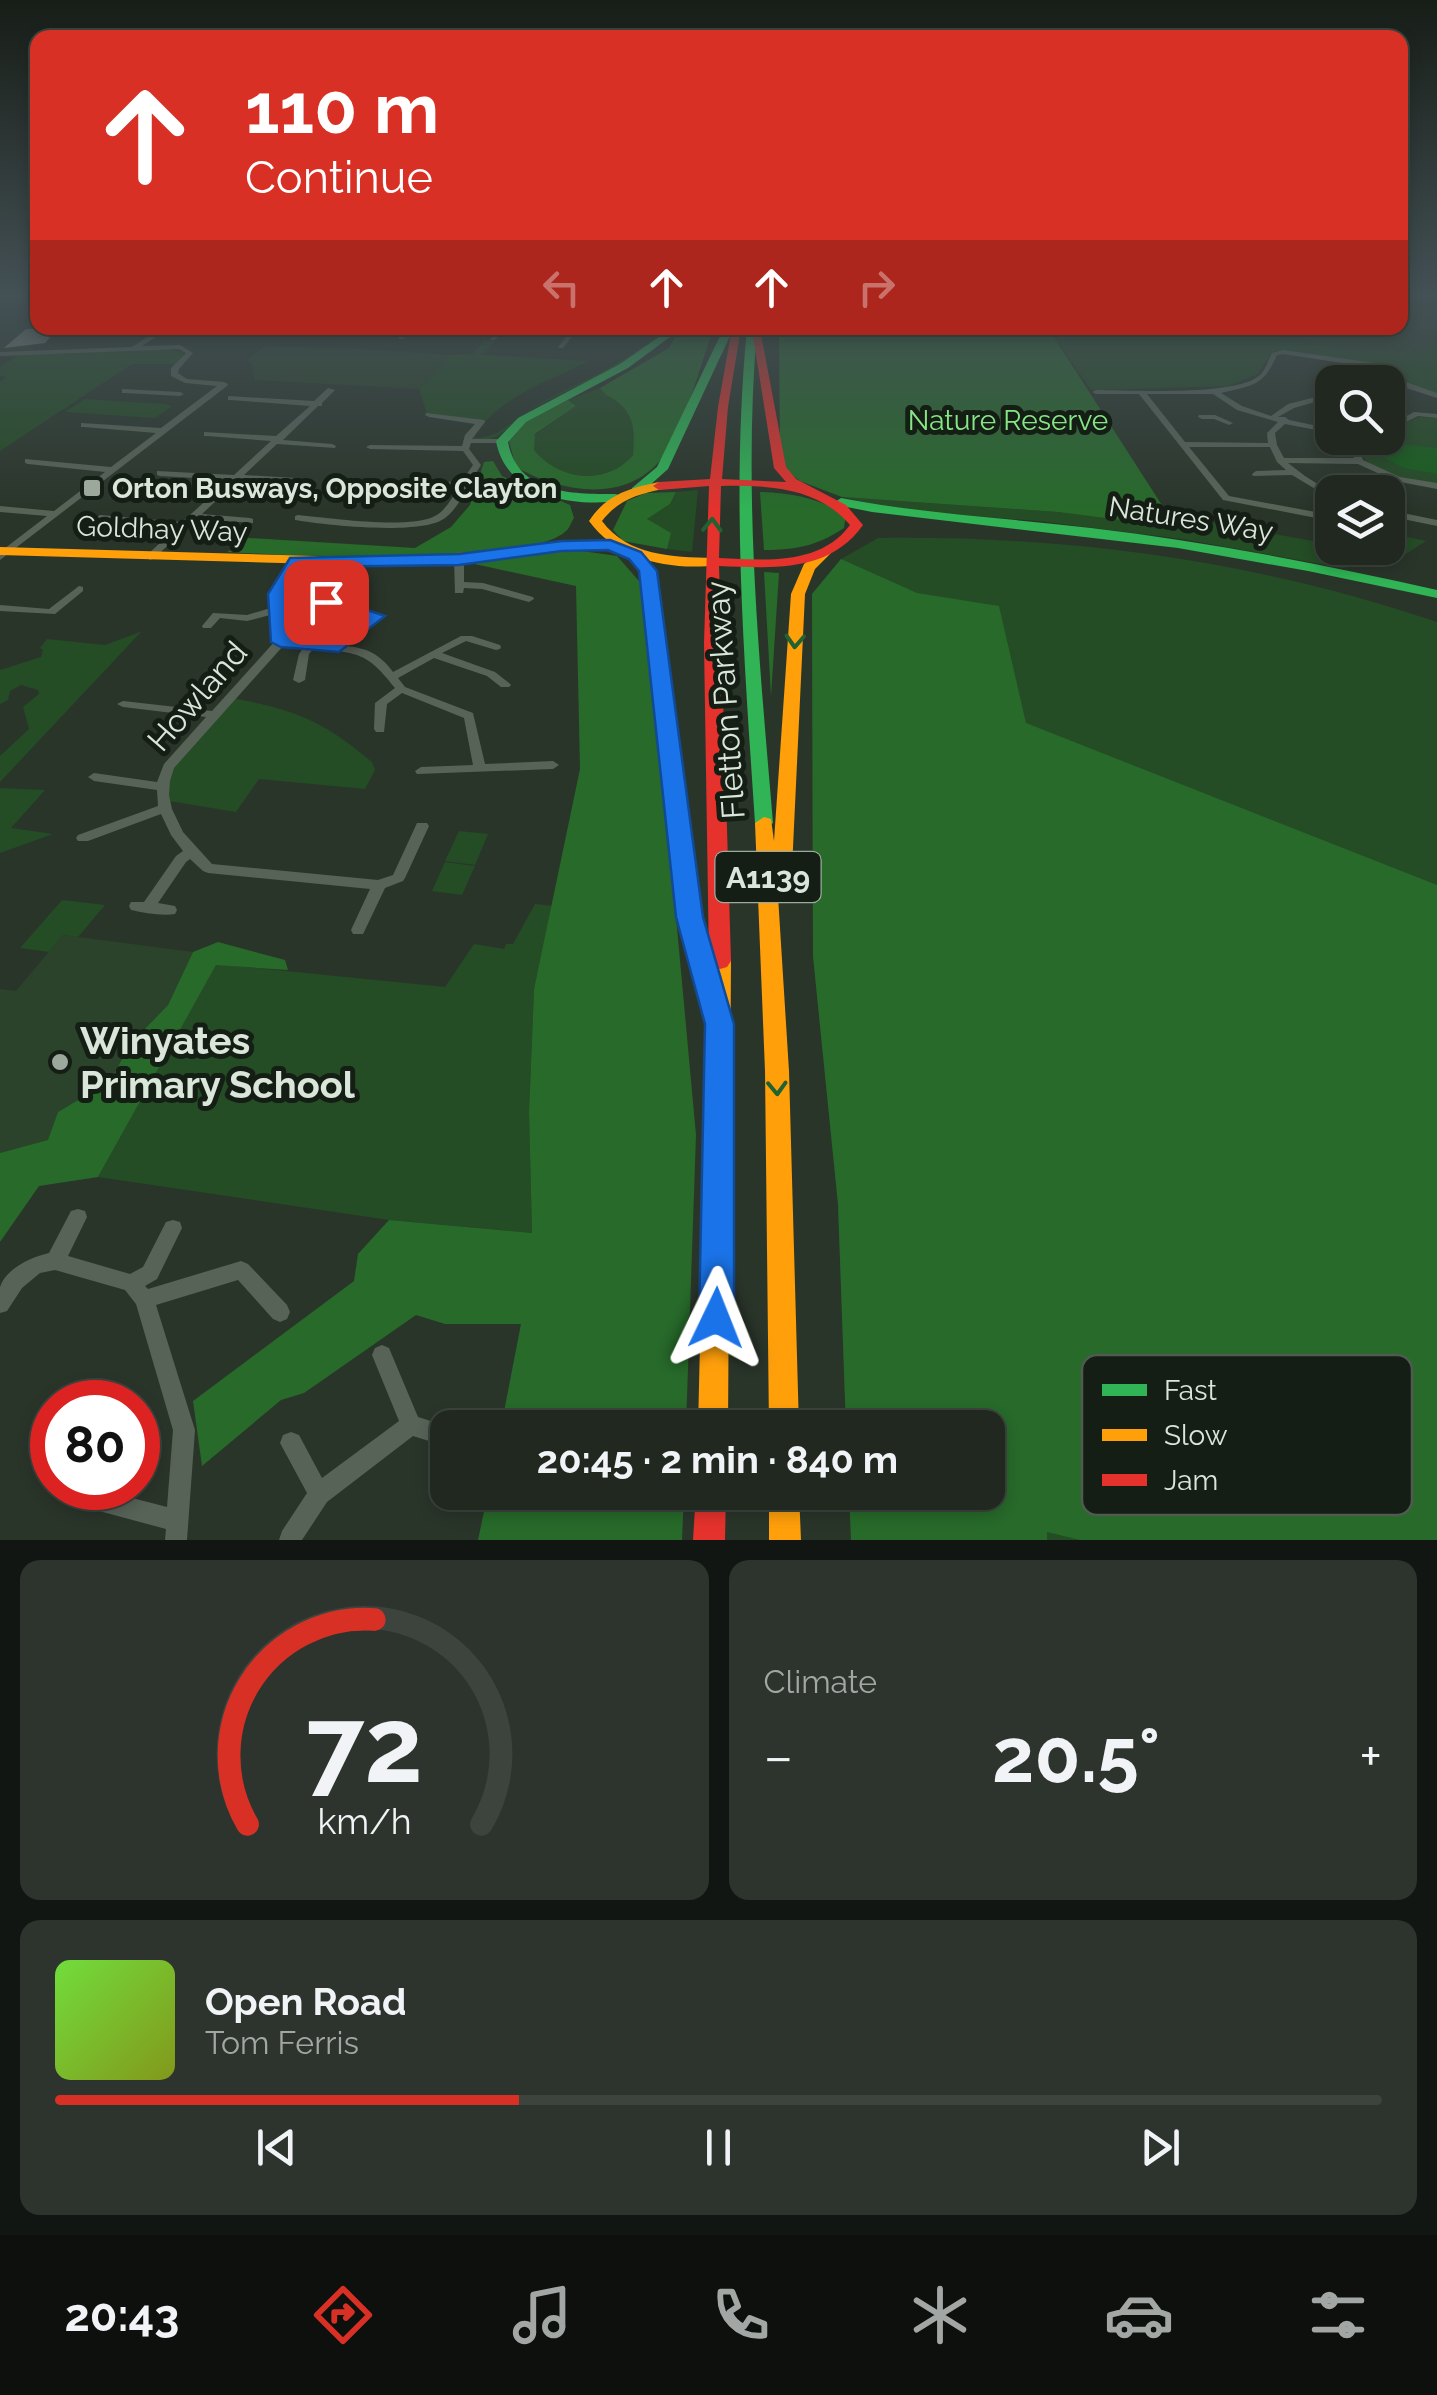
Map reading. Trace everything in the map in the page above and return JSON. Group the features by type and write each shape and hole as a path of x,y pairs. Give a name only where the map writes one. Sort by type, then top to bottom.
{"main road":[{"path":"624,366 522,420 502,441 501,455 509,470 527,482 590,506 610,545 635,555 667,560 789,560 824,553"},
{"path":"636,491 662,470 713,366"},
{"name":"Fletton Parkway","path":"714,1410 720,1209 712,546 727,366"},
{"name":"Fletton Parkway","path":"749,366 744,397 744,545 767,857 784,1410"},
{"path":"761,366 780,468 792,482 811,490"},
{"path":"565,494 617,498 672,485 786,486 811,490"},
{"name":"Natures Way","path":"811,490 841,502 936,518 1066,528 1218,548 1436,590"},
{"name":"Goldhay Way","path":"562,546 588,534 617,498"},
{"path":"841,502 856,519 855,532"},
{"name":"Natures Way","path":"824,553 844,544 855,532 886,520 936,518"},
{"name":"Goldhay Way","path":"2,553 297,562 459,559 562,546 610,545"},
{"path":"774,1023 798,594 810,567 824,553"},
{"path":"635,555 648,571 690,917 719,1024"},
{"path":"710,1540 711,1510"},
{"path":"784,1510 785,1540"}],"street":[{"path":"2,553 224,384 185,381 174,374 177,366"},
{"path":"1096,392 1214,392 1248,384 1264,376 1269,366"},
{"path":"166,393 185,381"},
{"path":"1405,387 1437,396"},
{"path":"126,390 180,394"},
{"path":"150,557 331,390"},
{"path":"1142,392 1226,498 1315,515"},
{"path":"1214,392 1257,416 1280,417 1315,426"},
{"path":"231,398 319,404"},
{"path":"1315,400 1291,406 1271,433 1271,445 1280,460 1315,485"},
{"path":"1202,416 1240,409"},
{"path":"1405,420 1418,414 1437,416"},
{"path":"298,518 377,525 435,522 477,465 467,445 468,434 481,422 429,415"},
{"path":"1216,416 1229,423"},
{"path":"84,426 164,431"},
{"path":"207,434 332,446"},
{"path":"370,447 502,441"},
{"path":"1184,444 1271,445"},
{"path":"1355,455 1359,461"},
{"path":"1280,460 1359,461 1398,478 1437,486"},
{"path":"28,461 112,470"},
{"path":"1256,474 1294,472"},
{"path":"160,473 296,481"},
{"path":"340,483 462,485"},
{"path":"0,510 55,514"},
{"path":"197,516 250,520"},
{"path":"1405,516 1437,523"},
{"path":"100,518 184,524"},
{"path":"459,559 460,588 483,586 529,599"},
{"path":"206,626 217,615 247,618 276,610 278,594 297,562"},
{"path":"0,608 51,612 79,589"},
{"path":"326,602 375,616 339,646"},
{"name":"Howland","path":"162,808 160,786 168,768 281,642 276,610"},
{"path":"393,676 467,638 496,647"},
{"path":"281,642 363,651 393,676 401,689 470,716 480,769"},
{"path":"298,680 304,654 312,644"},
{"path":"436,655 491,674 506,685"},
{"path":"380,730 380,703 401,689"},
{"path":"123,703 215,715"},
{"path":"421,772 553,766"},
{"path":"94,778 160,786"},
{"path":"83,838 162,808 208,868 379,884 398,878 422,826"},
{"path":"170,910 141,907 192,850"},
{"path":"358,930 379,884"},
{"path":"54,1261 78,1217"},
{"path":"138,1291 173,1228"},
{"path":"0,1304 16,1282 35,1266 54,1261 138,1291 241,1270 280,1312"},
{"path":"120,1510 177,1531 184,1430 138,1291"},
{"path":"382,1355 411,1425"},
{"path":"411,1425 430,1431"},
{"path":"290,1540 319,1494 411,1425"},
{"path":"291,1442 319,1494"}],"shaded area":[{"path":"129,366 0,451 0,382 7,377 0,376 0,367"},
{"path":"252,366 442,366 419,389 255,380"},
{"path":"442,366 578,366 536,386 489,418 481,428 483,421 427,414 419,389"},
{"path":"617,366 544,402 497,436 474,440 472,435 478,431 473,436 485,437 500,431 537,405"},
{"path":"1074,366 1263,366 1258,374 1228,386 1091,390"},
{"path":"1405,366 1437,366 1437,394 1405,384"},
{"path":"600,388 629,415 633,455 610,472 597,475 583,476 556,468 533,450 535,435 576,406 568,400"},
{"path":"85,399 172,406 155,418 65,412"},
{"path":"1419,417 1437,418 1437,485 1381,470 1362,455 1405,455 1405,423"},
{"path":"1405,445 1437,448 1437,474 1404,468 1384,455 1405,455"},
{"path":"698,490 692,552 667,549 670,533 646,519 670,504 676,492"},
{"path":"842,497 1058,512 1175,526 1169,515 1315,541 1315,563 1182,539 1038,521 897,510"},
{"path":"1405,537 1426,541 1405,554"},
{"path":"878,538 1020,541 1091,547 1231,568 1301,583 1437,622 1437,1540 1047,1540 1046,1532 1005,1504 1005,1410 845,1410 838,1204 813,956 812,594 841,559"},
{"path":"141,632 0,782 0,756 29,729 23,707 39,694 38,690 21,685 0,704 0,670 41,657 40,648 47,639 105,645"},
{"path":"232,698 291,712 338,736 372,762 375,770 365,789 259,779 236,812 163,800 171,767"},
{"path":"0,788 45,790 11,828 53,834 0,853"},
{"path":"459,831 488,834 475,865 445,861"},
{"path":"445,862 475,866 462,895 432,891"},
{"path":"62,900 105,905 78,937 63,935 49,952 20,948"},
{"path":"535,904 553,906 534,989 529,1113 532,1233 389,1220 98,1177 216,964 445,987 474,944 504,949 506,944 513,944"},
{"name":"Winyates Primary School","path":"63,935 193,952 168,1005 129,1044 110,1081 58,1112 49,1140 0,1153 0,989 16,991"}],"green space":[{"path":"638,366 701,366 671,444 657,464 640,477 621,486 579,489 516,467 508,438 519,425 568,400 576,406 535,434 534,450 544,460 583,476 610,472 633,455 631,421 625,409 600,388"},
{"name":"Nature Reserve","path":"779,366 1072,366 1176,527 1058,512 842,497 800,481 787,472 780,456"},
{"path":"493,461 502,476 570,505 574,518 567,530 543,542 458,555 350,557 227,552 248,538 415,548 451,527 470,505 484,462"},
{"path":"676,492 670,504 647,519 671,533 667,549 623,541 613,530 627,501 646,493"},
{"path":"760,492 794,495 826,504 846,515 844,528 806,546 764,550"},
{"path":"568,549 617,556 646,589 696,1135 687,1410 504,1410 521,1324 445,1324 416,1315 304,1393 281,1400 202,1466 193,1401 354,1281 358,1254 389,1220 532,1233 529,1113 534,989 580,769 576,586 470,563"},
{"path":"841,559 917,593 999,606 1026,723 1437,885 1437,1540 1080,1540 1047,1532 1047,1540 851,1540 850,1510 1005,1510 1005,1410 845,1410 838,1204 813,956 812,594"},
{"path":"764,572 779,573 771,696"},
{"path":"218,942 285,960 288,970 216,965 98,1177 39,1186 0,1242 0,1153 48,1140 58,1112 110,1081 130,1044 168,1005 193,952"},
{"path":"484,1510 683,1510 682,1540 478,1540"}],"traffic: fast":[{"path":"615,498 561,494 527,482 505,459 502,441 522,420 624,366"},
{"path":"636,491 662,469 711,366"},
{"path":"748,366 744,452 746,576 764,823"},
{"path":"841,502 934,517 1178,544 1437,594"},
{"path":"635,555 648,571 690,917 712,996"}],"traffic: slow":[{"path":"659,486 615,501 595,521 605,534 631,551 663,559 713,562"},
{"path":"0,551 389,562"},
{"path":"781,890 798,594 809,567 824,553"},
{"path":"764,823 777,1071 784,1410"},
{"path":"713,1410 720,961"},
{"path":"784,1510 785,1540"}],"traffic: jam":[{"path":"720,961 712,564 715,485 730,366"},
{"path":"763,366 780,468 792,482 811,490"},
{"path":"659,486 738,482 795,487 842,507 857,525 846,540 813,557 772,563 713,562"},
{"path":"389,562 610,545"},
{"path":"709,1540 710,1510"}],"place":[{"name":"Orton Busways, Opposite Clayton","path":"92,488"},
{"name":"Winyates Primary School","path":"60,1062"}],"route":[{"path":"326,602 375,616 339,646 281,642 278,594 297,562 459,559 562,546 610,545 644,562 690,917 719,1024 716,1318"}]}
